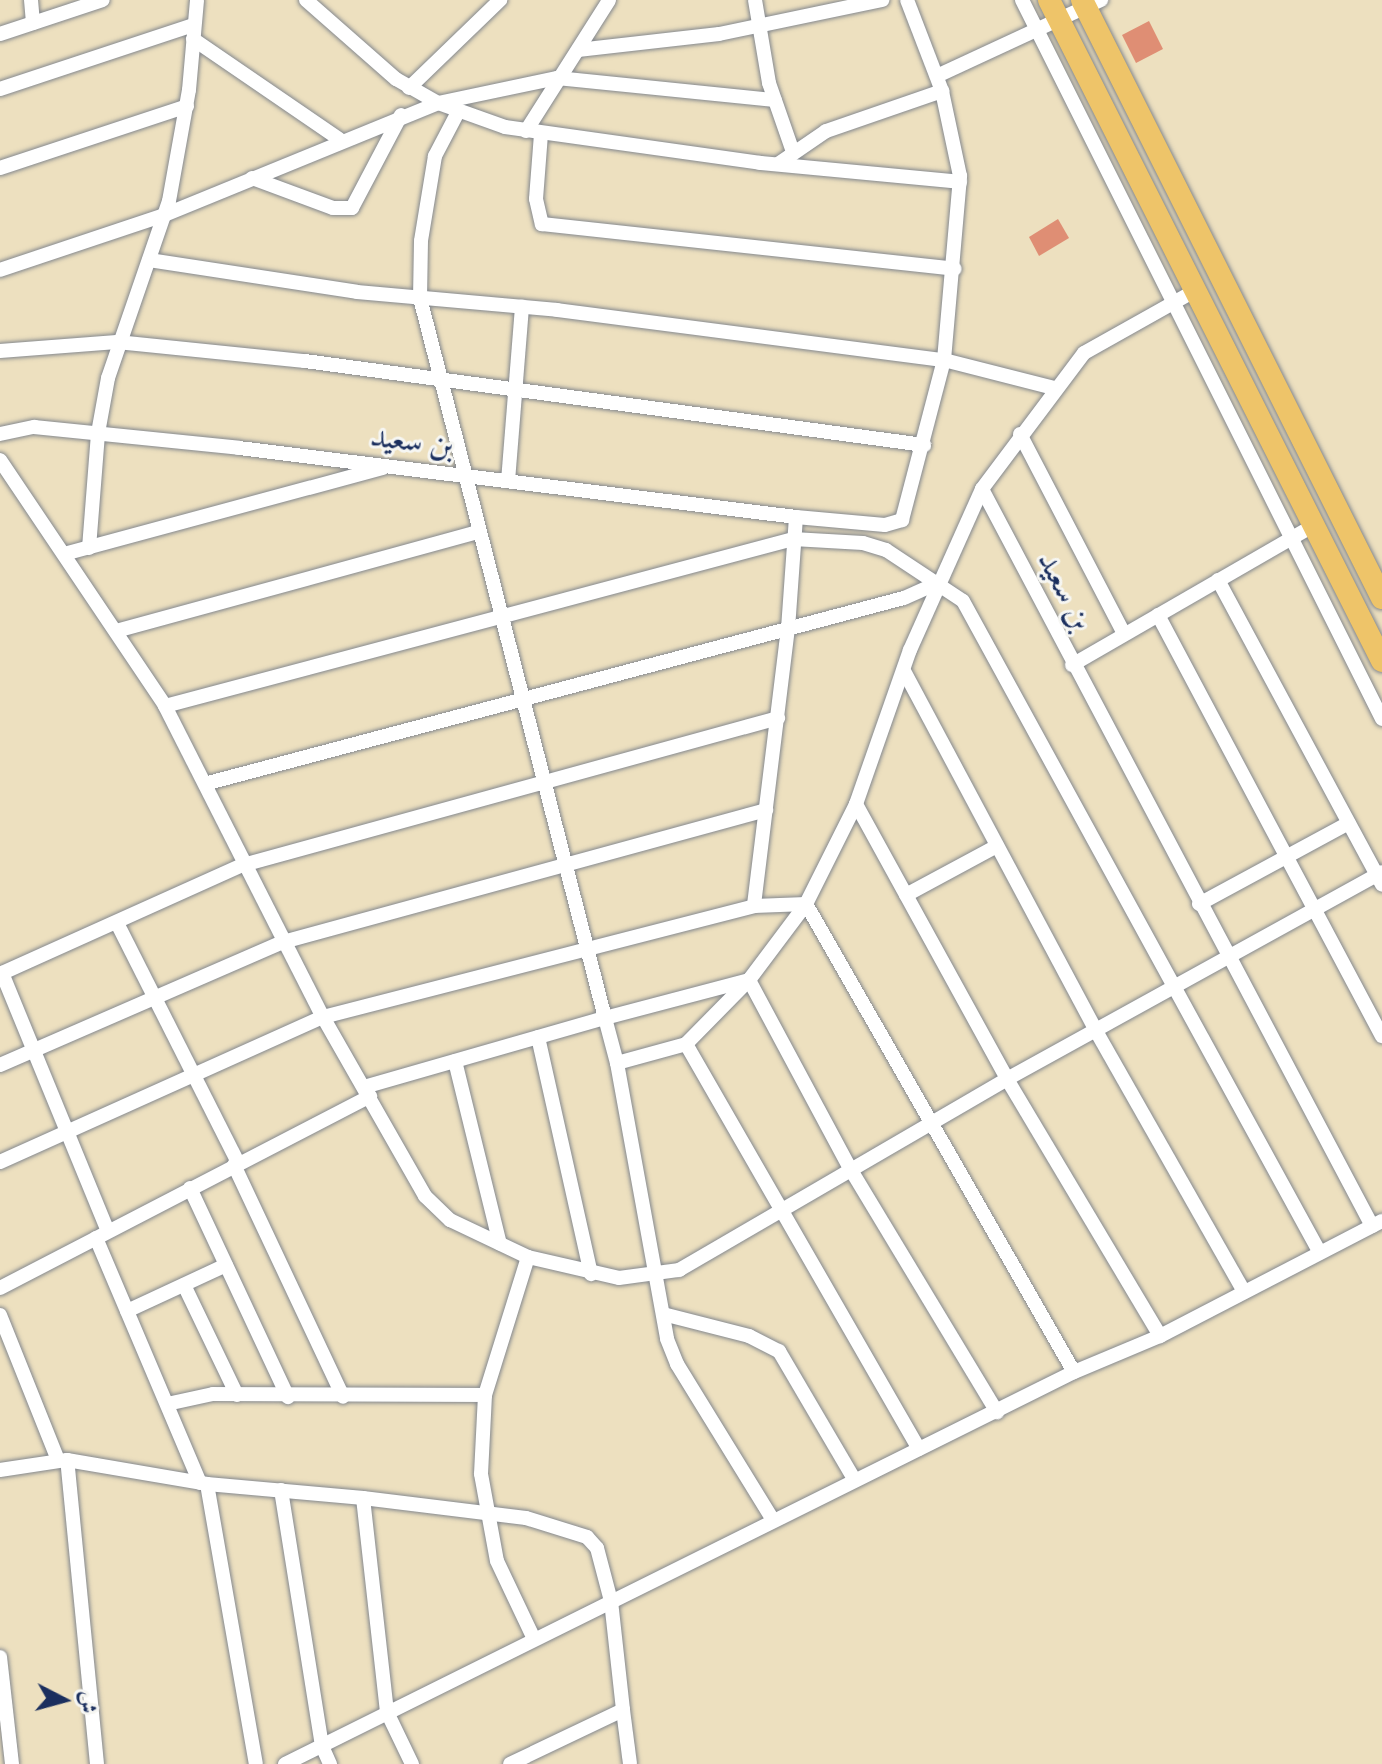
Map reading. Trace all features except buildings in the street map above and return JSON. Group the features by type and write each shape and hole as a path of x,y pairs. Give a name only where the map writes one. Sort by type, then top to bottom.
{"main road":[{"path":"1089,2 1382,598"},
{"path":"1054,10 1198,289 1382,661"}],"street":[{"path":"31,0 33,23"},
{"path":"0,34 80,4 103,0"},
{"path":"89,548 98,433 117,342 164,215 187,106 197,0"},
{"path":"306,0 409,88 458,112 534,132 778,164 960,182"},
{"path":"409,88 500,0"},
{"path":"609,0 557,78 534,132 536,209 542,224 955,269"},
{"path":"755,0 775,100 793,152"},
{"path":"578,50 758,26 882,0"},
{"path":"0,351 117,342 438,378 924,445 944,360 955,269 960,182 942,91 907,0"},
{"path":"1022,0 1382,719"},
{"path":"937,76 1036,30 1054,10 1089,2"},
{"path":"0,89 194,32"},
{"path":"194,32 339,139"},
{"path":"0,270 164,215 339,139 438,103 557,78 775,100"},
{"path":"778,164 826,131 942,91"},
{"path":"0,168 187,106"},
{"path":"458,112 435,156 421,241 420,298 461,475 617,1063 654,1275 677,1364 773,1520"},
{"path":"252,178 333,208 352,208 401,115"},
{"path":"149,260 420,298 522,307 944,360 1054,388"},
{"path":"617,1063 686,1044 749,980 806,904 856,804 904,671 982,489 1054,388 1105,338 1198,289"},
{"path":"508,481 512,388 522,307"},
{"name":"بن سعيد","path":"0,434 34,427 98,433 796,517 898,523 905,515 924,445"},
{"name":"بن سعيد","path":"1020,434 1124,634"},
{"path":"0,460 165,706 208,783 243,865 323,1017 435,1208 528,1257 591,1274 654,1275 679,1270 1007,1079 1179,987 1315,908 1380,877 1218,580"},
{"path":"64,554 391,466"},
{"name":"بن سعيد","path":"982,489 1072,665 1314,525"},
{"path":"754,906 788,628 796,517"},
{"path":"116,631 478,532"},
{"path":"165,706 793,539 863,543 886,550 963,601 1179,987 1320,1253"},
{"path":"208,783 904,598 940,584"},
{"path":"1158,615 1382,1036"},
{"path":"285,1764 854,1479 1074,1372 1160,1336 1377,1224 1228,958 1072,665"},
{"path":"904,671 1096,1031 1244,1292"},
{"path":"256,1764 204,1483 127,1311 67,1132 1,974 243,865 778,718"},
{"path":"856,804 1007,1079 1160,1336"},
{"path":"0,1065 283,942 766,810"},
{"path":"1199,904 1349,823"},
{"path":"906,895 997,846"},
{"path":"0,1162 323,1017 754,906 806,904"},
{"path":"806,904 929,1125 1074,1372"},
{"path":"117,923 236,1164 343,1397"},
{"path":"0,1288 367,1091 455,1061 749,980"},
{"path":"749,980 851,1170 997,1412"},
{"path":"538,1037 591,1274"},
{"path":"686,1044 779,1214 919,1449"},
{"path":"455,1061 500,1244"},
{"path":"190,1188 288,1397"},
{"path":"528,1257 485,1395 484,1511 497,1561 534,1639"},
{"path":"127,1311 226,1265"},
{"path":"184,1285 237,1395"},
{"path":"663,1314 749,1336 779,1351 854,1479"},
{"path":"0,1315 62,1460 97,1764"},
{"path":"167,1404 203,1395 485,1395"},
{"path":"0,1470 62,1460 204,1483 484,1511 587,1537 597,1548 611,1601 630,1764"},
{"path":"281,1490 322,1746 330,1764"},
{"path":"363,1498 387,1712 412,1764"},
{"path":"0,1657 12,1764"},
{"path":"510,1764 623,1710"}]}
